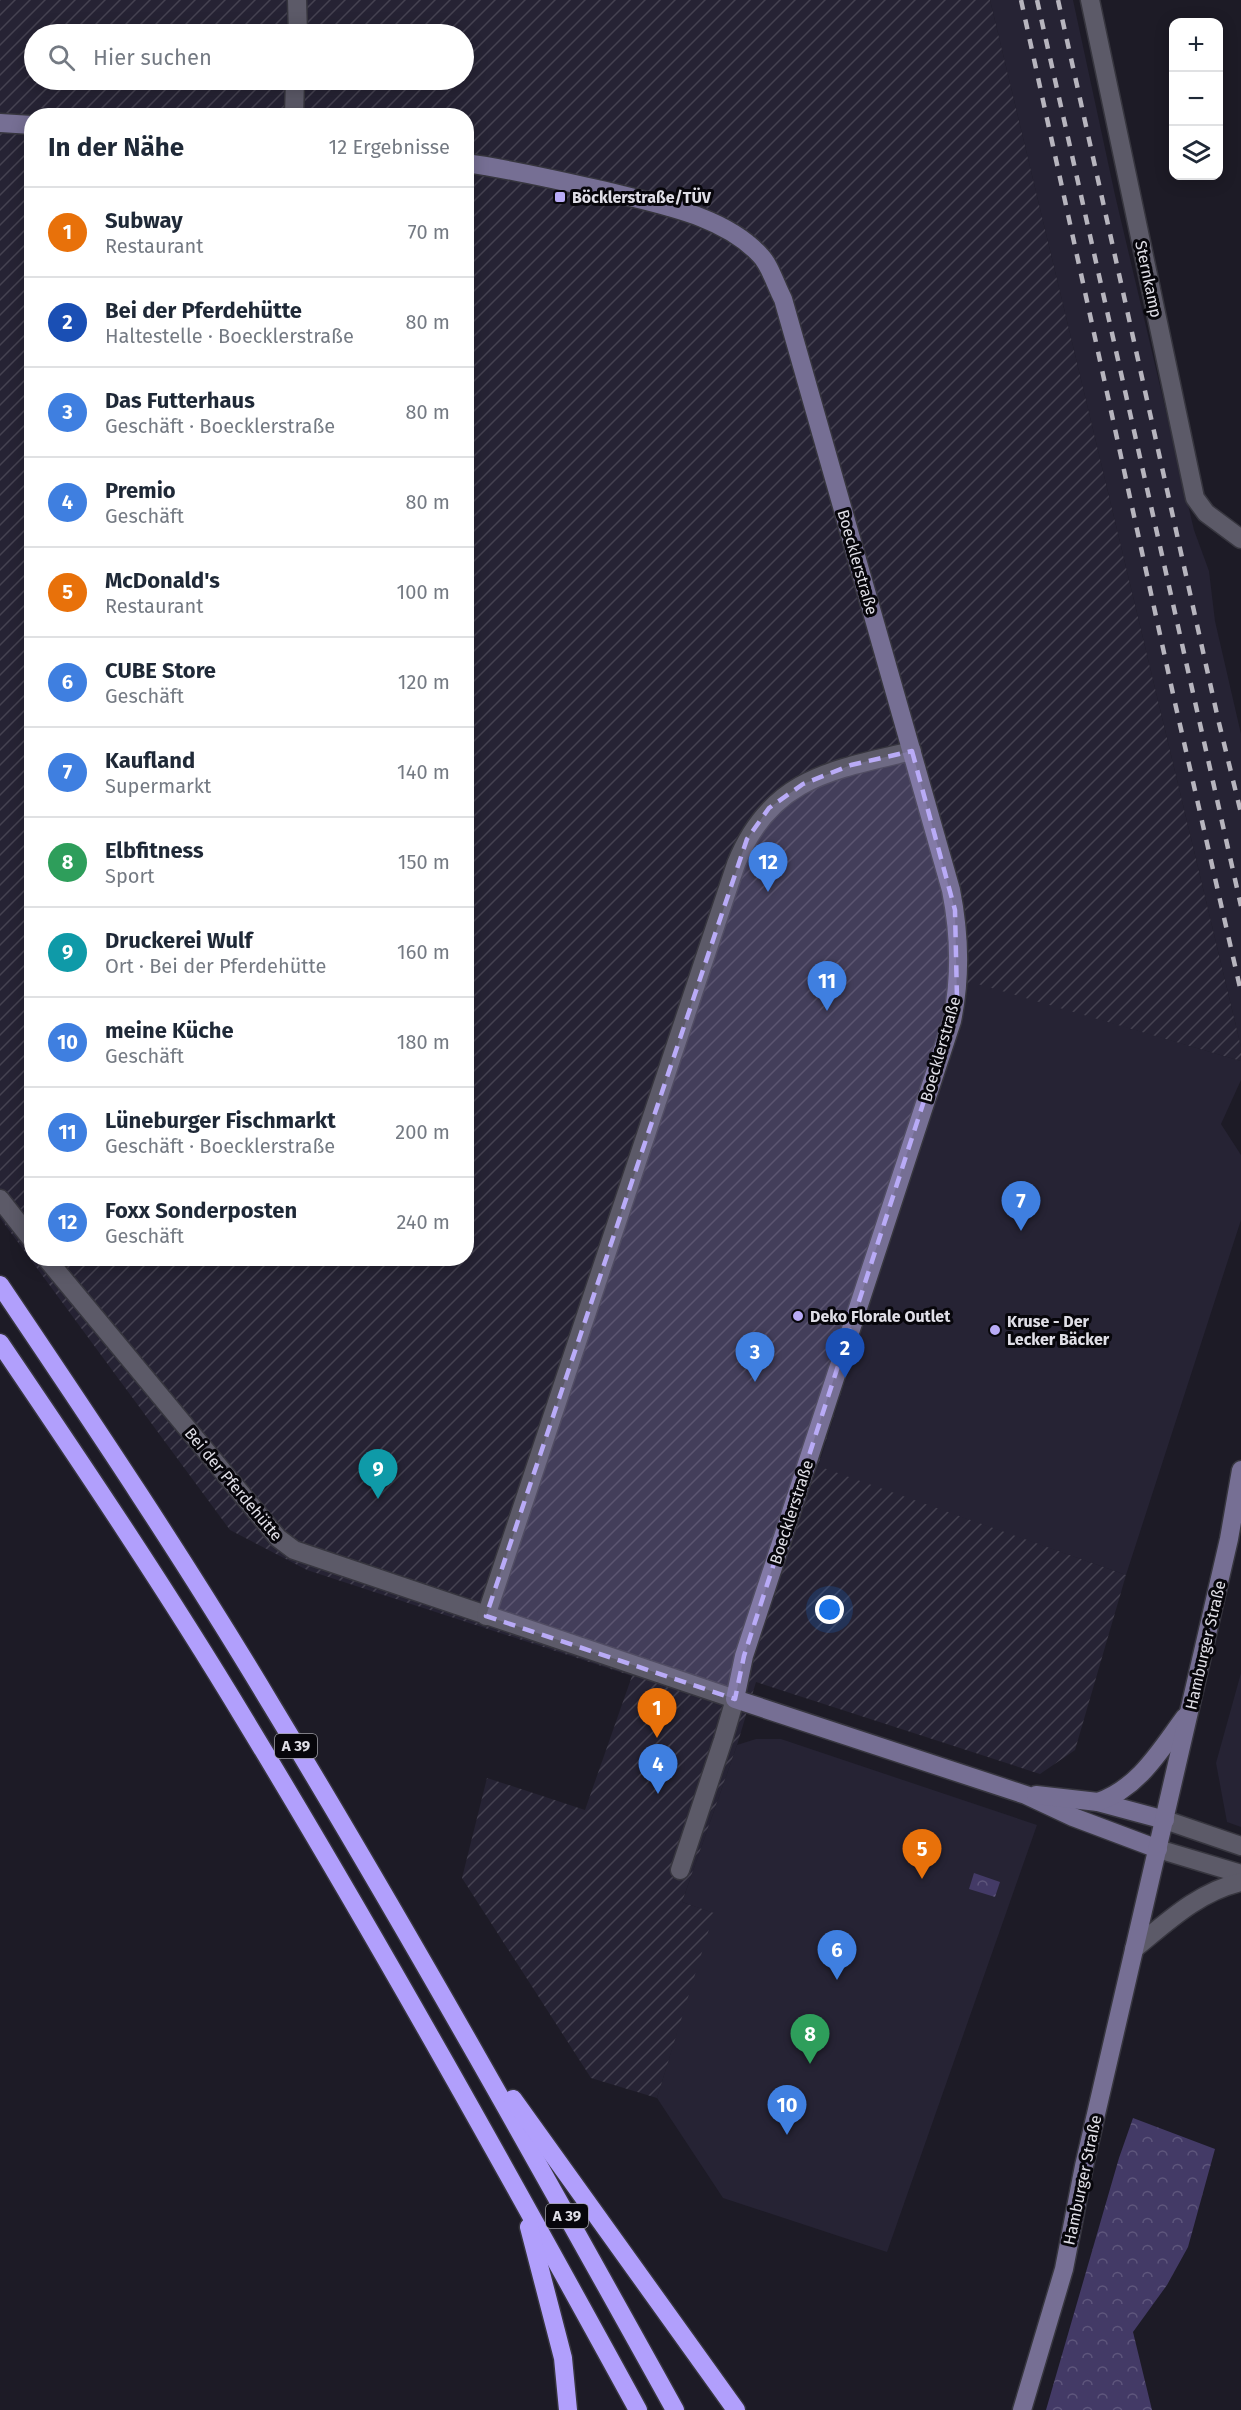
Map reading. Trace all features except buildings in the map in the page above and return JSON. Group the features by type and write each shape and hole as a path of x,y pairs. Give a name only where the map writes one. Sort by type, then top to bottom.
{"highway":[{"name":"A 39","path":"0,1285 127,1474 265,1694 458,2022 675,2410"},
{"name":"A 39","path":"0,1343 100,1490 245,1720 522,2199 638,2410"},
{"path":"458,2022 736,2410"},
{"path":"522,2199 562,2358 568,2410"}],"street":[{"path":"297,0 298,24"},
{"name":"Sternkamp","path":"1090,0 1195,498 1206,513 1241,539"},
{"path":"294,108 295,90"},
{"path":"0,123 24,124"},
{"name":"Boecklerstraße","path":"474,165 562,180 638,199 703,219 730,231 761,255 783,299 955,910 960,953 957,999 952,1021 744,1656 735,1699"},
{"path":"486,1616 736,864 747,839 769,808 803,784 851,765 912,751"},
{"path":"0,1199 24,1230"},
{"name":"Bei der Pferdehütte","path":"53,1266 278,1538 294,1550 486,1616 1026,1794 1073,1817 1158,1849"},
{"name":"Hamburger Straße","path":"1022,2410 1064,2269 1084,2166 1229,1539 1241,1470"},
{"path":"680,1870 735,1699"},
{"path":"1098,1802 1120,1792 1144,1772 1190,1711"},
{"name":"Bei der Pferdehütte","path":"1026,1794 1098,1802 1165,1820"},
{"path":"1165,1820 1241,1846"},
{"path":"1158,1849 1241,1874"},
{"path":"1134,1949 1195,1901 1228,1885 1241,1882"}],"highlighted area":[{"path":"912,751 955,910 957,999 744,1656 735,1699 486,1616 747,839 769,808 803,784 851,765"}],"shaded area":[{"path":"0,0 990,0 1241,1047 1241,1061 971,982 818,1466 1126,1575 1075,1750 1040,1774 756,1682 737,1745 682,1902 714,1913 657,2098 591,2078 462,1878 487,1778 585,1810 632,1676 307,1570 230,1530 35,1266 474,1266 474,108 24,108 24,1251 0,1218"},
{"path":"990,0 1073,0 1115,195 1194,530 1209,571 1215,621 1241,734 1241,1047"},
{"path":"971,981 1241,1061 1241,1080 1221,1124 1241,1155 1241,1220 1126,1575 818,1467"},
{"path":"1241,1673 1241,1827 1227,1822 1216,1763"},
{"path":"756,1739 781,1739 1037,1825 887,2252 723,2198 657,2098 713,1913 682,1902 737,1745"}],"green space":[{"path":"974,1873 1000,1882 995,1897 969,1889"},
{"path":"1133,2118 1215,2149 1188,2247 1167,2285 1133,2332 1152,2410 1046,2410 1119,2158"}],"railway":[{"path":"1021,0 1175,703 1241,992"},
{"path":"1037,0 1241,906"},
{"path":"1058,0 1241,813"}],"place":[{"name":"Böcklerstraße/TÜV","path":"560,197"},
{"name":"Foxx Sonderposten","path":"768,892"},
{"name":"Lüneburger Fischmarkt","path":"827,1011"},
{"name":"Kaufland","path":"1021,1231"},
{"name":"Deko Florale Outlet","path":"798,1316"},
{"name":"Kruse - Der Lecker Bäcker","path":"995,1330"},
{"name":"Bei der Pferdehütte","path":"845,1378"},
{"name":"Das Futterhaus","path":"755,1382"},
{"name":"Druckerei Wulf","path":"378,1499"},
{"name":"Subway","path":"657,1738"},
{"name":"Premio","path":"658,1794"},
{"name":"McDonald's","path":"922,1879"},
{"name":"CUBE Store","path":"837,1980"},
{"name":"Elbfitness","path":"810,2064"},
{"name":"meine Küche","path":"787,2135"}]}
